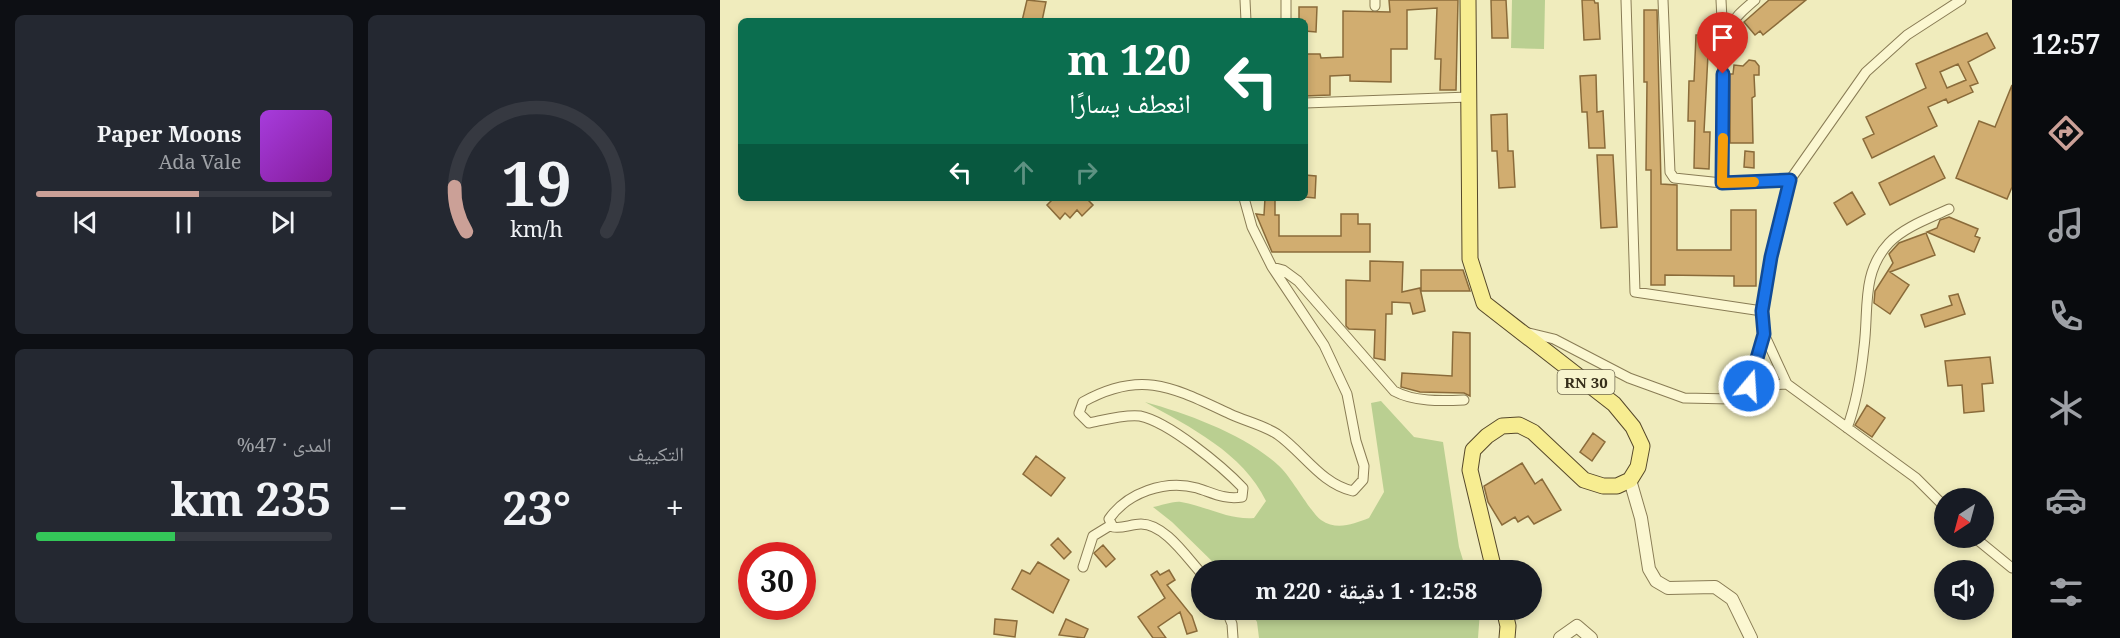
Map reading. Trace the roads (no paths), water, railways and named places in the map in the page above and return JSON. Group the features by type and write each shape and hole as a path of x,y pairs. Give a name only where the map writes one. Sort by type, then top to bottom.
{"main road":[{"name":"RN 30","path":"1468,0 1470,260 1484,303 1517,331 1614,404 1633,427 1642,446 1638,467 1630,480"},
{"path":"1492,560 1470,470 1473,450 1487,436 1502,426 1519,425 1533,432 1584,480 1603,486 1617,486 1630,480"},
{"path":"1507,620 1507,638"}],"street":[{"path":"1245,0 1246,18"},
{"path":"1286,0 1286,18"},
{"path":"1626,0 1635,292 1762,311"},
{"path":"1663,0 1670,172 1674,178 1683,181 1722,183 1790,180"},
{"path":"1721,0 1724,52 1722,183"},
{"path":"1724,52 1730,27 1740,13 1755,0"},
{"path":"1934,496 1916,478 1787,384 1764,334 1762,311 1771,257 1790,180 1866,72 1906,35 1961,0"},
{"path":"1308,103 1469,97"},
{"path":"1191,562 1165,535 1154,528 1142,524 1118,528 1111,525 1109,519 1133,496 1162,488 1194,487 1230,499 1242,497 1243,488 1212,460 1175,433 1140,416 1089,423 1079,413 1083,402 1100,392 1122,386 1147,384 1182,391 1276,433 1339,488 1353,490 1363,480 1364,466 1347,394 1324,345 1272,267 1252,227 1245,201"},
{"path":"1848,428 1855,408 1865,345 1869,275 1890,242 1916,225 1949,209"},
{"path":"1272,267 1283,270 1298,281 1394,392 1401,396 1441,401 1464,400"},
{"path":"1517,331 1554,339 1629,378 1684,398 1731,399 1749,386 1787,384"},
{"path":"1749,386 1764,334"},
{"path":"1630,480 1641,518 1649,569 1656,581 1668,588 1715,587 1732,599 1751,638"},
{"path":"1083,567 1093,536 1111,525"},
{"path":"1987,548 2012,568"},
{"path":"1230,620 1233,638"},
{"path":"1560,638 1576,626 1591,638"}]}
